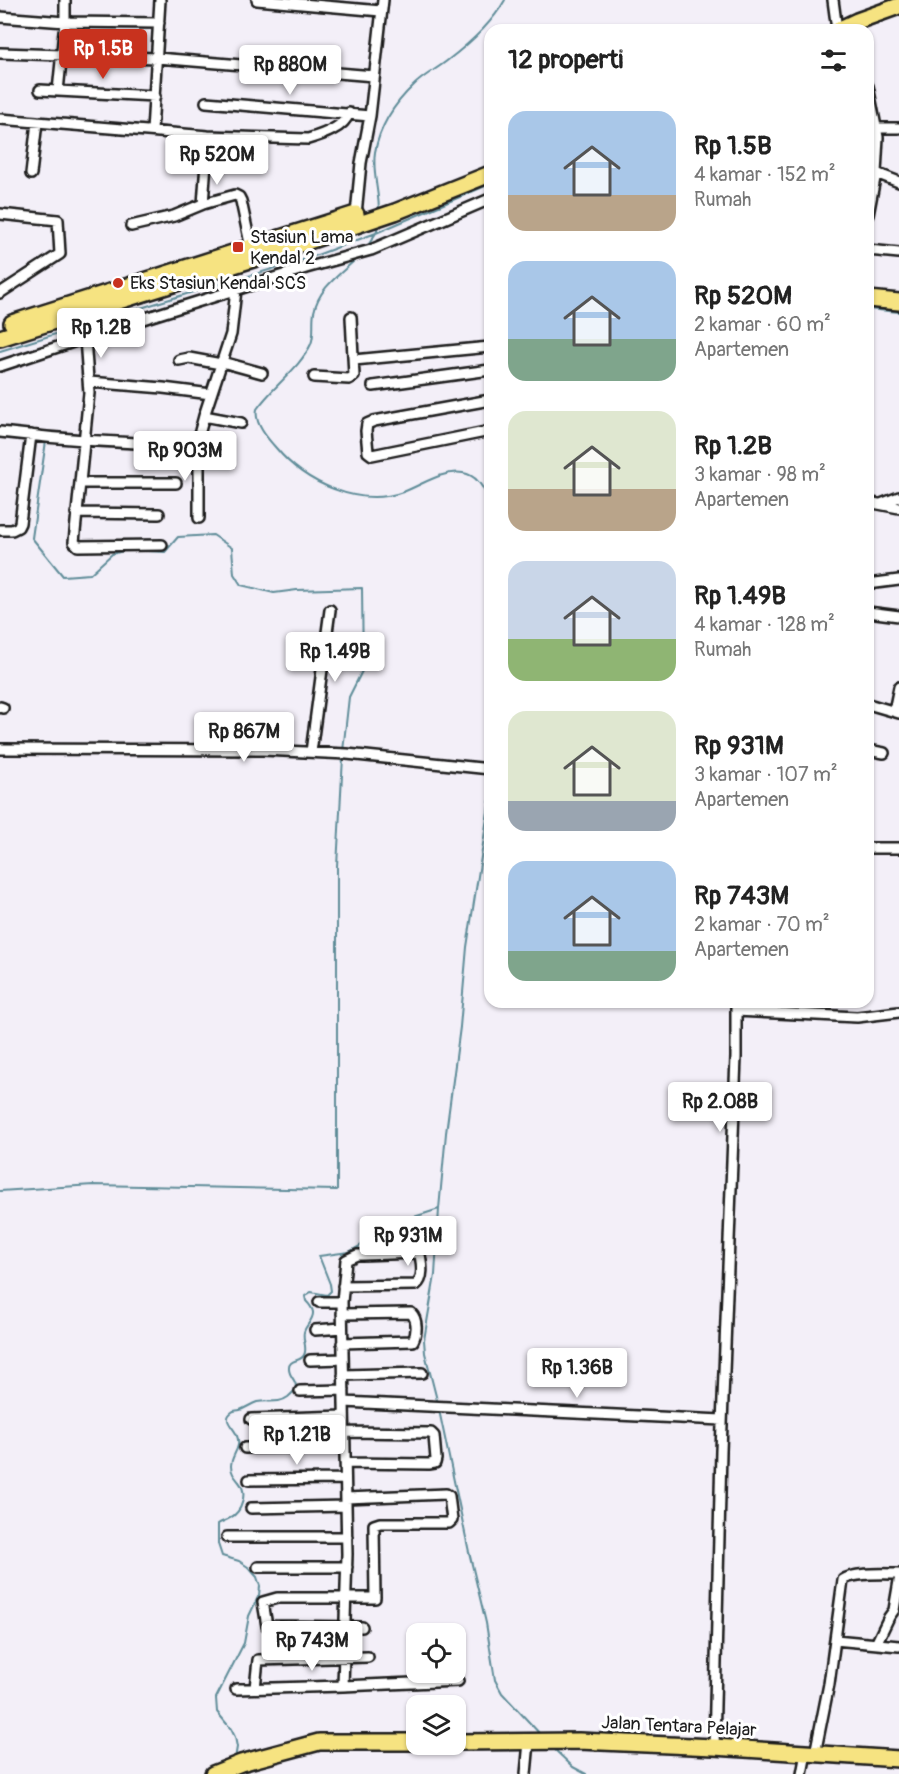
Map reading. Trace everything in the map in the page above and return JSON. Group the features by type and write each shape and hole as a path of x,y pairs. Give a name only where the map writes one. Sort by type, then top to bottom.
{"highway":[{"path":"861,24 899,6"},
{"path":"393,208 484,167"},
{"path":"0,327 251,248 393,208 484,176"},
{"path":"0,338 229,269 361,216"},
{"path":"874,300 899,302"},
{"name":"Jalan Tentara Pelajar","path":"466,1742 560,1741 714,1747 899,1759"},
{"path":"213,1774 235,1765 320,1743 406,1742"}],"street":[{"path":"58,91 65,0"},
{"path":"152,132 160,0"},
{"path":"257,0 381,11"},
{"path":"361,216 361,163 370,116 383,0"},
{"path":"833,0 837,24"},
{"path":"0,18 65,22 159,22"},
{"path":"0,53 157,57 374,76"},
{"path":"40,90 155,96"},
{"path":"206,102 370,116"},
{"path":"0,119 208,136 308,139 344,122 349,113"},
{"path":"874,118 876,128 874,183"},
{"path":"31,174 37,122"},
{"path":"876,128 899,128"},
{"path":"203,204 208,136"},
{"path":"876,173 899,182"},
{"path":"131,226 174,216 203,204 235,195 239,197 251,248"},
{"path":"0,366 235,289 371,250 484,202"},
{"path":"0,214 58,220 60,254 0,293"},
{"path":"874,250 899,253"},
{"path":"199,518 199,444 204,416 231,334 235,289 229,269"},
{"path":"314,378 352,378 354,375 351,317"},
{"path":"86,338 89,382 74,542 78,546 162,545"},
{"path":"354,360 484,348"},
{"path":"179,360 189,358 222,363 262,373"},
{"path":"373,386 484,371"},
{"path":"89,382 211,394"},
{"path":"484,401 374,421 367,424 366,431 368,452 372,455 484,432"},
{"path":"204,416 240,423"},
{"path":"0,433 144,444 199,444"},
{"path":"0,530 12,530 20,523 30,435"},
{"path":"80,483 176,483"},
{"path":"881,504 899,497"},
{"path":"874,503 899,508"},
{"path":"76,513 159,514"},
{"path":"874,583 899,580"},
{"path":"311,752 330,610"},
{"path":"874,613 899,616"},
{"path":"874,706 896,712 899,687"},
{"path":"0,749 263,750 311,752 484,769"},
{"path":"874,751 885,753"},
{"path":"874,848 899,848"},
{"path":"714,1747 736,1008"},
{"path":"747,1008 845,1017 899,1012"},
{"path":"343,1286 416,1285 420,1280 422,1266 420,1256 416,1253 357,1255 346,1260 343,1286 342,1302 347,1537 343,1686"},
{"path":"319,1302 342,1302"},
{"path":"342,1314 411,1313 416,1319 413,1341 342,1343"},
{"path":"315,1330 342,1328"},
{"path":"310,1360 343,1359"},
{"path":"343,1375 422,1373"},
{"path":"300,1391 344,1390"},
{"path":"344,1402 722,1420"},
{"path":"251,1419 344,1416"},
{"path":"344,1432 431,1433 434,1436 436,1459 435,1463 429,1464 345,1463"},
{"path":"245,1448 345,1448"},
{"path":"249,1480 345,1479"},
{"path":"251,1508 446,1494 449,1496 452,1520 449,1523 380,1523 374,1525 375,1598 277,1598 263,1602 267,1626 362,1627"},
{"path":"226,1538 347,1537"},
{"path":"258,1567 347,1567"},
{"path":"802,1774 810,1754 829,1684 845,1578 874,1574 899,1574"},
{"path":"876,1644 894,1610 899,1581"},
{"path":"835,1640 899,1646"},
{"path":"255,1688 258,1660 368,1657"},
{"path":"236,1689 412,1683"},
{"path":"526,1774 533,1742"}],"waterway":[{"path":"488,24 505,0"},
{"path":"379,211 374,167 375,152 389,115 418,81 456,54 484,28"},
{"path":"235,280 309,258 376,233 484,187"},
{"path":"367,247 379,223"},
{"path":"357,258 331,282 321,295 314,312 311,344 306,353 257,409 257,420 262,430 288,461 302,472 317,482 351,494 369,497 386,496 403,492 439,476 455,473 468,474 477,480 484,490"},
{"path":"0,351 229,281"},
{"path":"874,310 899,312"},
{"path":"46,441 32,538 63,576 90,574 112,554 127,550 165,552 178,537 213,535 232,548 234,574 241,585 274,593 362,588 363,669 349,697 343,751"},
{"path":"0,1191 93,1185 337,1190 337,866 343,757"},
{"path":"438,1404 425,1353 424,1340 435,1275 446,1133 460,1027 467,947 484,838"},
{"path":"235,1759 237,1747 235,1737 217,1712 216,1698 244,1643 249,1616 259,1595 260,1586 257,1577 248,1567 239,1561 222,1556 218,1544 218,1524 238,1511 243,1497 242,1486 231,1468 238,1440 228,1421 229,1415 233,1411 257,1402 285,1399 293,1392 296,1385 289,1366 304,1355 304,1332 313,1315 305,1296 311,1292 327,1295 331,1291 319,1256 349,1252 389,1225 439,1209"},
{"path":"439,1410 486,1623 495,1680 502,1693 541,1735"},
{"path":"553,1748 573,1767 586,1774"}],"place":[{"name":"Stasiun Lama Kendal 2","path":"238,247"},
{"name":"Eks Stasiun Kendal SCS","path":"118,283"}]}
